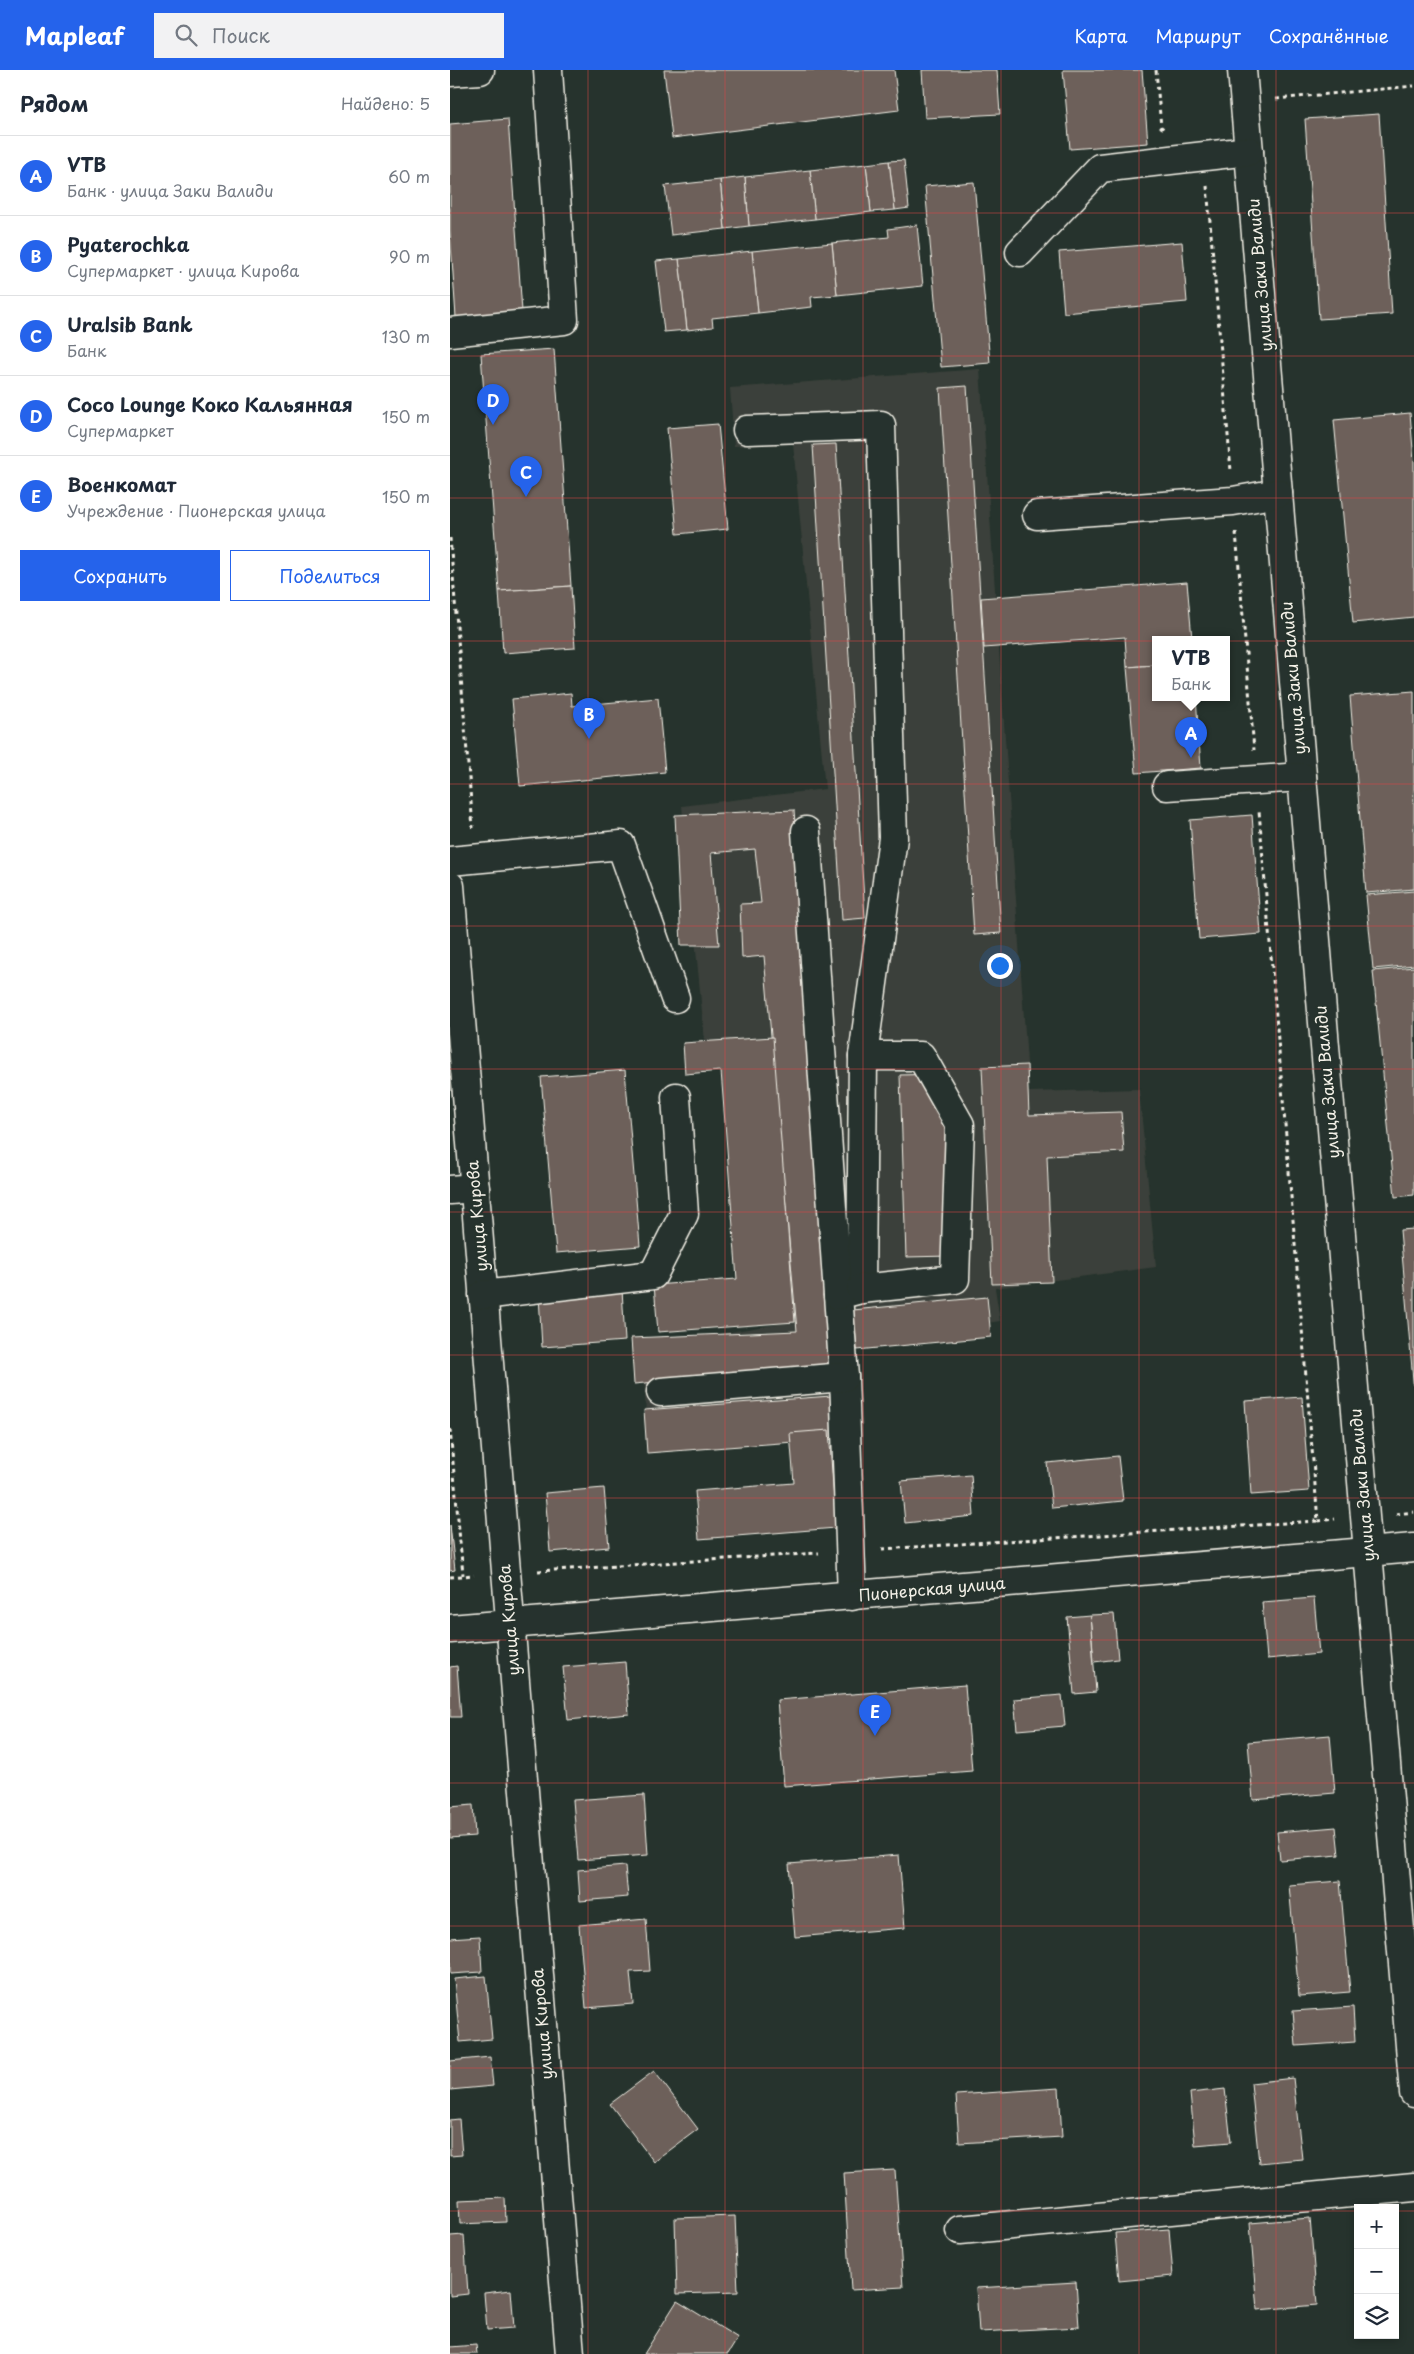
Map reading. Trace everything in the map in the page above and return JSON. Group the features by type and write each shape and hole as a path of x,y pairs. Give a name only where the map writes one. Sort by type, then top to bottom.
{"street":[{"path":"450,72 480,70"},
{"path":"450,332 564,320 548,70"},
{"name":"улица Заки Валиди","path":"1242,70 1414,2093"},
{"path":"1020,252 1100,168 1249,151"},
{"path":"747,430 881,425 893,838 863,1056 844,1377 852,1596"},
{"path":"1037,515 1233,501 1278,493"},
{"path":"1167,786 1302,776"},
{"path":"806,831 849,1292"},
{"path":"450,861 621,845 675,998"},
{"name":"улица Кирова","path":"450,886 462,1189 484,1295 509,1625 570,2354"},
{"path":"849,1292 955,1279 960,1125 921,1056 863,1056"},
{"path":"484,1295 653,1275 684,1214 676,1098"},
{"path":"661,1392 844,1377"},
{"name":"Пионерская улица","path":"450,1629 1414,1548"},
{"path":"960,2230 1414,2186"}],"path":[{"path":"450,1576 1318,1521 1205,156 1161,127 1156,70"},
{"path":"1271,99 1414,86"},
{"path":"450,1429 463,1576"}],"shaded area":[{"path":"980,369 1029,1092 1139,1089 1156,1267 995,1288 1000,1321 856,1343 863,1424 829,1430 648,1447 642,1347 795,1321 773,1037 705,1042 682,806 825,789 793,444 734,446 730,388"}],"building":[{"path":"664,70 894,70 899,110 672,138"},
{"path":"922,70 997,70 1000,114 925,118"},
{"path":"1063,70 1142,70 1148,143 1070,149"},
{"path":"1379,114 1392,314 1319,319 1305,119"},
{"path":"508,119 522,311 456,317 450,230 450,124"},
{"path":"904,160 909,208 895,210 889,161"},
{"path":"889,161 895,210 871,212 866,164"},
{"path":"866,164 871,212 815,219 810,170"},
{"path":"810,170 815,219 749,226 745,177"},
{"path":"745,177 749,226 725,229 720,180"},
{"path":"720,180 725,229 671,235 665,186"},
{"path":"974,182 990,363 941,367 925,186"},
{"path":"917,225 923,286 837,295 832,243 889,237 888,229"},
{"path":"1182,242 1187,302 1064,313 1059,252"},
{"path":"832,243 837,295 811,297 812,307 758,313 752,251"},
{"path":"752,251 758,313 712,318 713,327 687,330 679,259"},
{"path":"679,259 687,330 664,332 656,261"},
{"path":"554,349 571,586 499,591 481,354"},
{"path":"967,386 1001,933 974,935 940,388"},
{"path":"1410,413 1414,462 1414,617 1353,623 1334,420"},
{"path":"718,424 728,529 677,534 667,428"},
{"path":"836,444 865,918 842,920 813,445"},
{"path":"1187,582 1192,636 1152,636 1152,665 1127,667 1125,637 984,648 981,598"},
{"path":"571,586 575,648 503,653 499,591"},
{"path":"1152,665 1152,701 1196,701 1201,768 1136,773 1127,667"},
{"path":"1414,691 1414,889 1366,893 1350,696"},
{"path":"571,693 572,706 658,698 665,772 520,786 512,699"},
{"path":"794,810 834,1366 634,1384 631,1338 797,1331 764,956 742,958 740,904 761,903 755,849 711,853 719,945 681,945 675,815"},
{"path":"1252,815 1261,934 1199,939 1190,820"},
{"path":"1414,891 1414,965 1373,969 1366,895"},
{"path":"1414,967 1414,1195 1395,1197 1373,971"},
{"path":"773,1037 795,1322 658,1332 654,1285 737,1279 721,1071 685,1074 683,1043"},
{"path":"1027,1065 1029,1115 1121,1112 1124,1152 1047,1156 1052,1282 992,1284 982,1067"},
{"path":"625,1070 640,1246 556,1253 541,1077"},
{"path":"944,1074 950,1256 906,1257 900,1075"},
{"path":"1414,1229 1414,1392 1400,1230"},
{"path":"622,1289 625,1341 542,1347 539,1296"},
{"path":"987,1297 991,1337 857,1350 853,1310"},
{"path":"831,1396 834,1439 647,1453 644,1410"},
{"path":"1302,1397 1309,1491 1251,1495 1245,1401"},
{"path":"829,1430 836,1528 699,1539 695,1491 794,1483 790,1433"},
{"path":"1118,1456 1123,1501 1052,1508 1047,1463"},
{"path":"971,1475 974,1516 905,1523 901,1481"},
{"path":"604,1488 609,1547 550,1552 545,1493"},
{"path":"450,1525 455,1570 450,1571"},
{"path":"1314,1598 1319,1654 1267,1659 1262,1602"},
{"path":"1114,1614 1118,1659 1094,1662 1090,1615"},
{"path":"1090,1615 1096,1692 1074,1694 1067,1617"},
{"path":"625,1662 629,1714 568,1720 563,1667"},
{"path":"457,1666 461,1717 450,1717 450,1667"},
{"path":"965,1685 972,1771 784,1786 777,1700"},
{"path":"1062,1695 1065,1726 1017,1730 1014,1699"},
{"path":"1330,1735 1335,1793 1253,1800 1248,1742"},
{"path":"644,1795 648,1855 578,1860 573,1800"},
{"path":"473,1805 475,1836 450,1838 450,1807"},
{"path":"1336,1827 1339,1855 1280,1860 1277,1832"},
{"path":"899,1855 905,1928 795,1937 789,1864"},
{"path":"625,1866 628,1897 580,1901 578,1870"},
{"path":"1340,1881 1350,1992 1299,1996 1289,1885"},
{"path":"646,1919 650,1971 630,1972 633,2004 586,2008 579,1925"},
{"path":"480,1936 482,1972 450,1974 450,1938"},
{"path":"486,1976 492,2039 460,2042 454,1979"},
{"path":"1353,2007 1355,2042 1296,2046 1293,2011"},
{"path":"490,2057 493,2086 450,2090 450,2061"},
{"path":"654,2071 698,2129 654,2162 610,2104"},
{"path":"1293,2078 1302,2159 1259,2163 1251,2083"},
{"path":"1059,2088 1062,2137 959,2143 956,2095"},
{"path":"1225,2089 1231,2142 1195,2145 1190,2093"},
{"path":"459,2119 462,2155 450,2156 450,2120"},
{"path":"895,2170 903,2287 851,2290 844,2173"},
{"path":"505,2198 506,2222 460,2224 459,2200"},
{"path":"735,2216 738,2292 677,2294 675,2218"},
{"path":"1310,2218 1317,2305 1257,2310 1250,2223"},
{"path":"1169,2229 1173,2276 1119,2281 1115,2233"},
{"path":"464,2235 468,2294 450,2296 450,2236"},
{"path":"1076,2282 1079,2327 979,2332 976,2288"},
{"path":"511,2290 514,2328 487,2330 484,2293"},
{"path":"677,2301 738,2338 728,2354 644,2354"},
{"path":"476,2345 477,2354 450,2354 450,2347"}],"place":[{"name":"Coco Lounge Коко Кальянная","path":"493,425"},
{"name":"Uralsib Bank","path":"526,497"},
{"name":"Pyaterochka","path":"589,739"},
{"name":"VTB","path":"1191,758"},
{"name":"Военкомат","path":"875,1736"}]}
